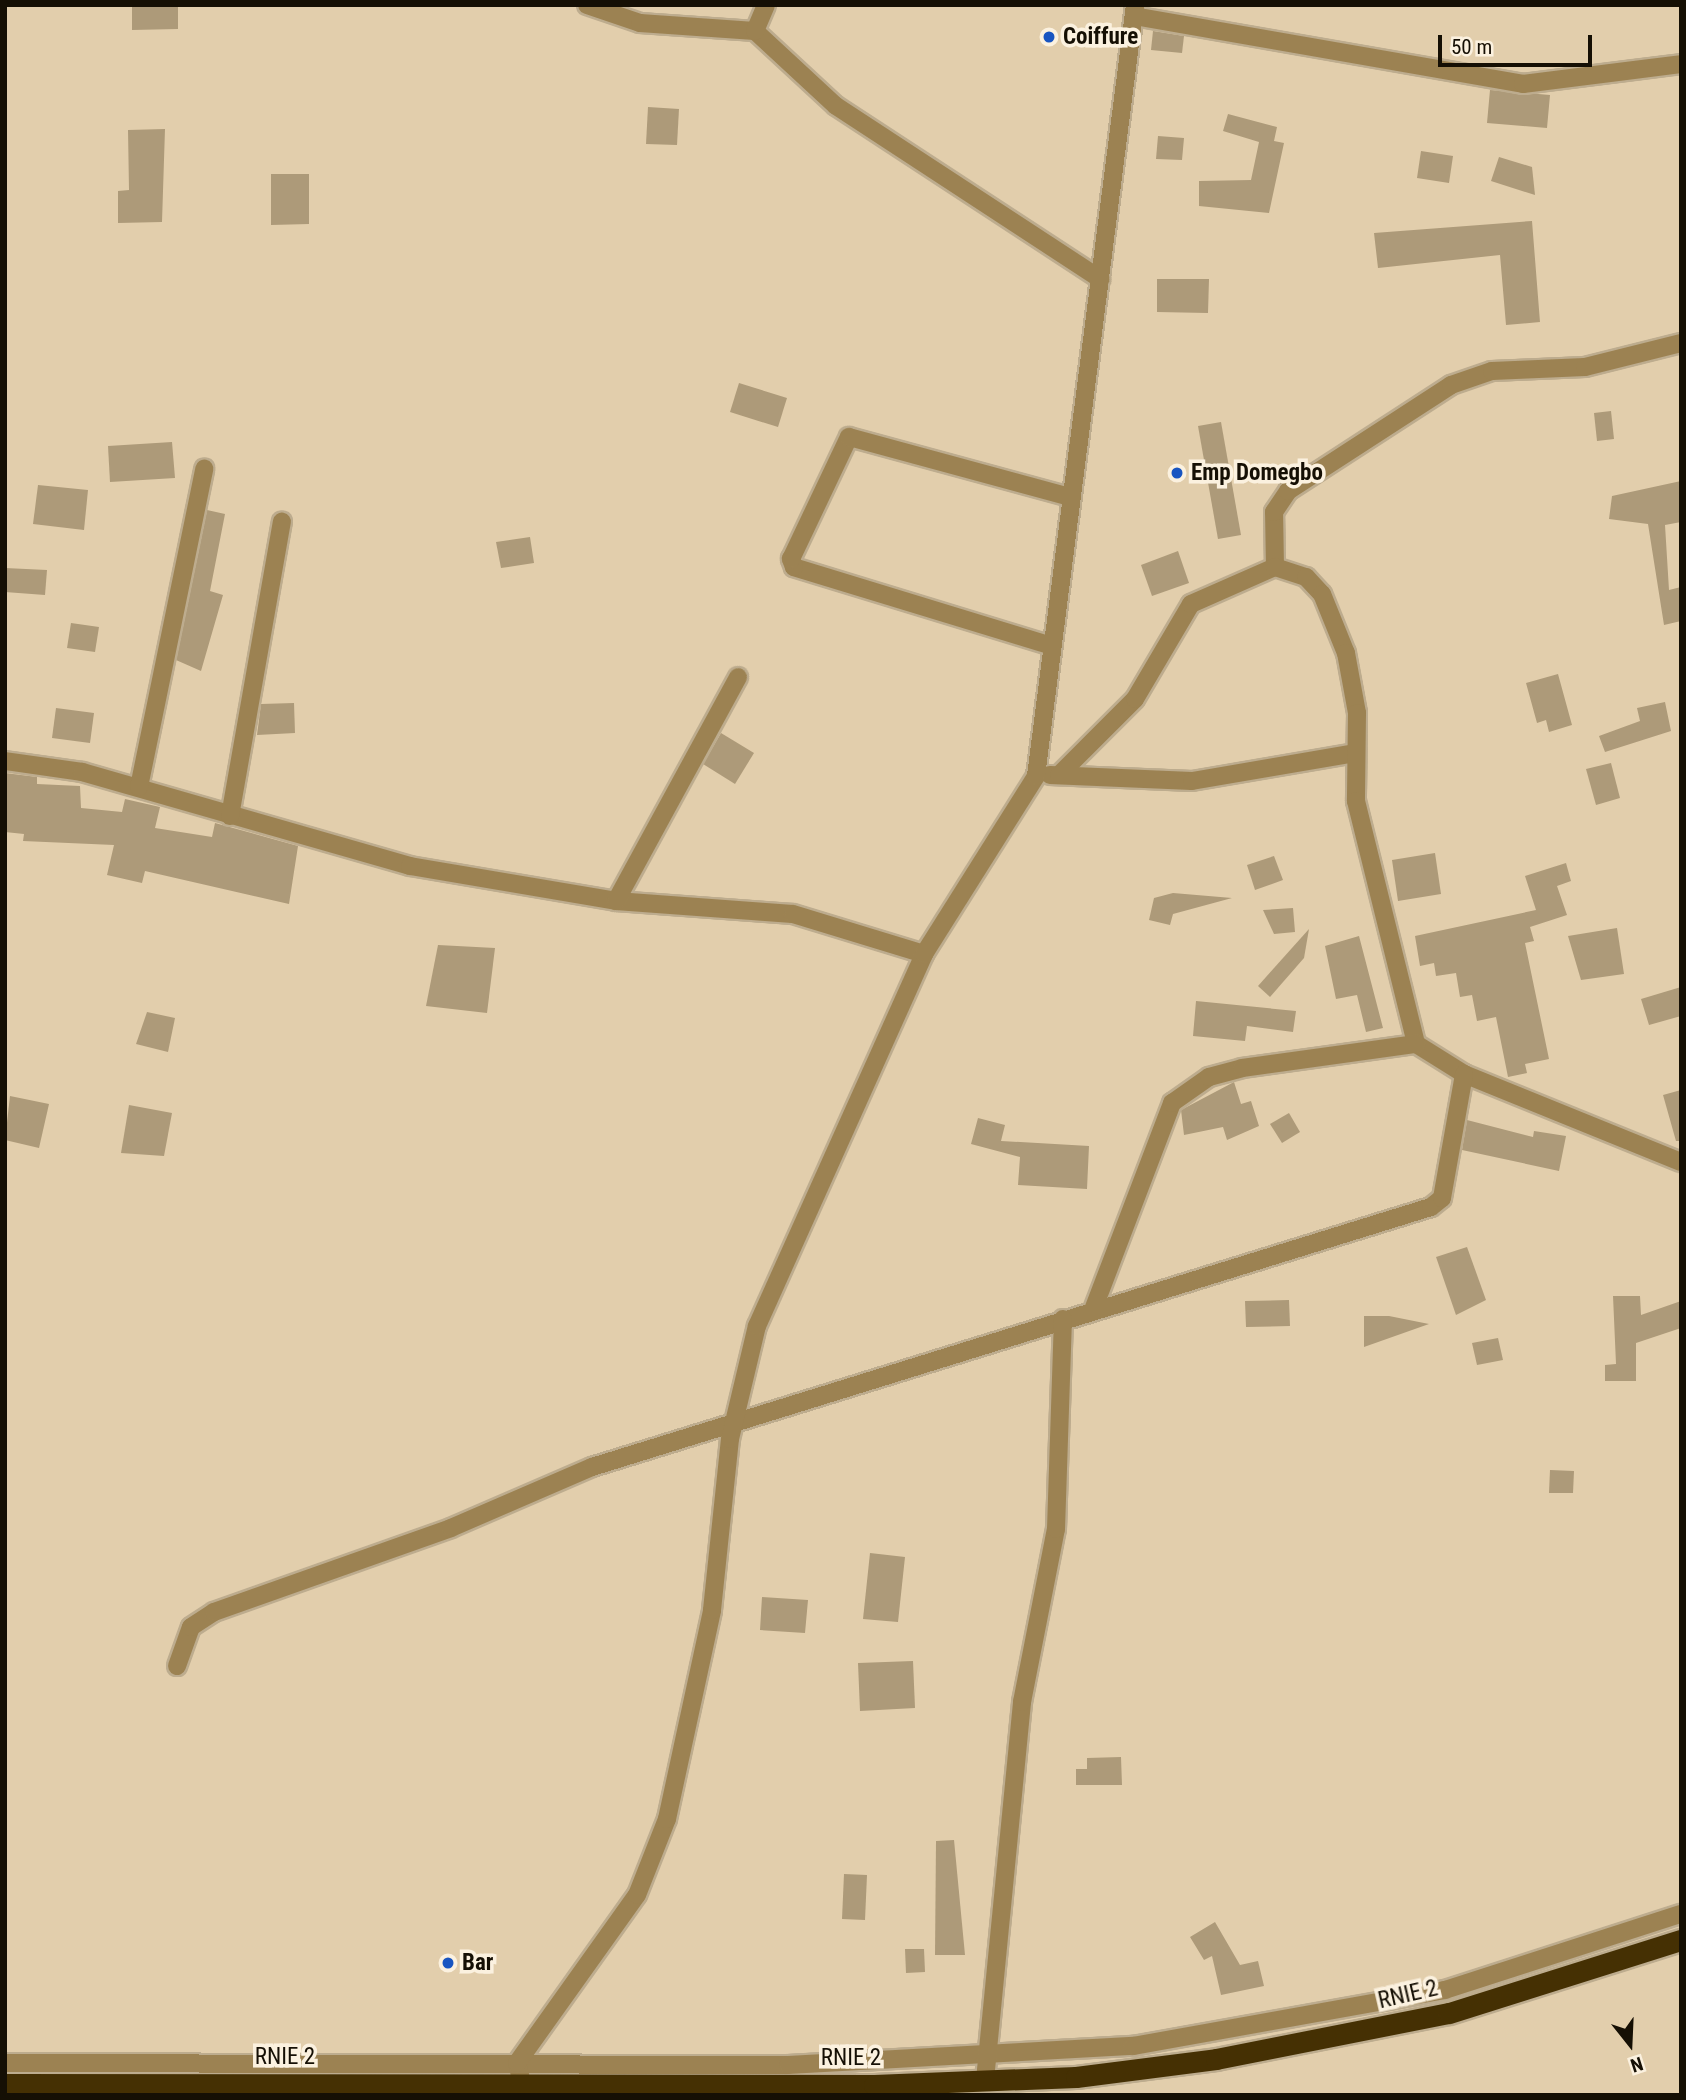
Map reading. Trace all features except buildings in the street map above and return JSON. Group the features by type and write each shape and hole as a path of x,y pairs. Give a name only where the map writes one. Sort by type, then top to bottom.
{"highway":[{"name":"RNIE 2","path":"5,2084 985,2080 1216,2059 1384,2028 1531,1990 1681,1940"}],"street":[{"path":"587,5 640,23 755,31 836,106 1100,279"},
{"path":"755,31 766,5"},
{"path":"521,2080 636,1895 667,1819 712,1610 734,1422 757,1326 924,954 1036,776 1134,10 1523,84 1681,64"},
{"path":"1275,566 1274,512 1288,491 1451,385 1492,371 1585,366 1681,343"},
{"path":"1052,646 794,566 791,559 849,437 1070,498"},
{"path":"139,787 204,469"},
{"path":"230,816 282,522"},
{"path":"1059,775 1135,699 1191,604 1275,566 1306,577 1322,594 1346,653 1357,713 1356,801 1416,1044"},
{"path":"616,901 738,677"},
{"path":"1036,776 1192,781 1355,753"},
{"path":"5,761 139,787 230,816 410,866 616,901 793,914 924,954"},
{"path":"1093,1310 1172,1104 1209,1077 1241,1068 1416,1044 1464,1074 1681,1162"},
{"path":"177,1666 191,1627 214,1612 451,1528 592,1467 1431,1207 1442,1198 1464,1074"},
{"path":"985,2080 1021,1702 1056,1529 1063,1319"},
{"path":"5,2063 521,2080 1133,2046 1370,2008 1509,1972 1681,1914"}],"place":[{"name":"Coiffure","path":"1049,37"},
{"name":"Emp Domegbo","path":"1177,473"},
{"name":"Bar","path":"448,1963"}]}
